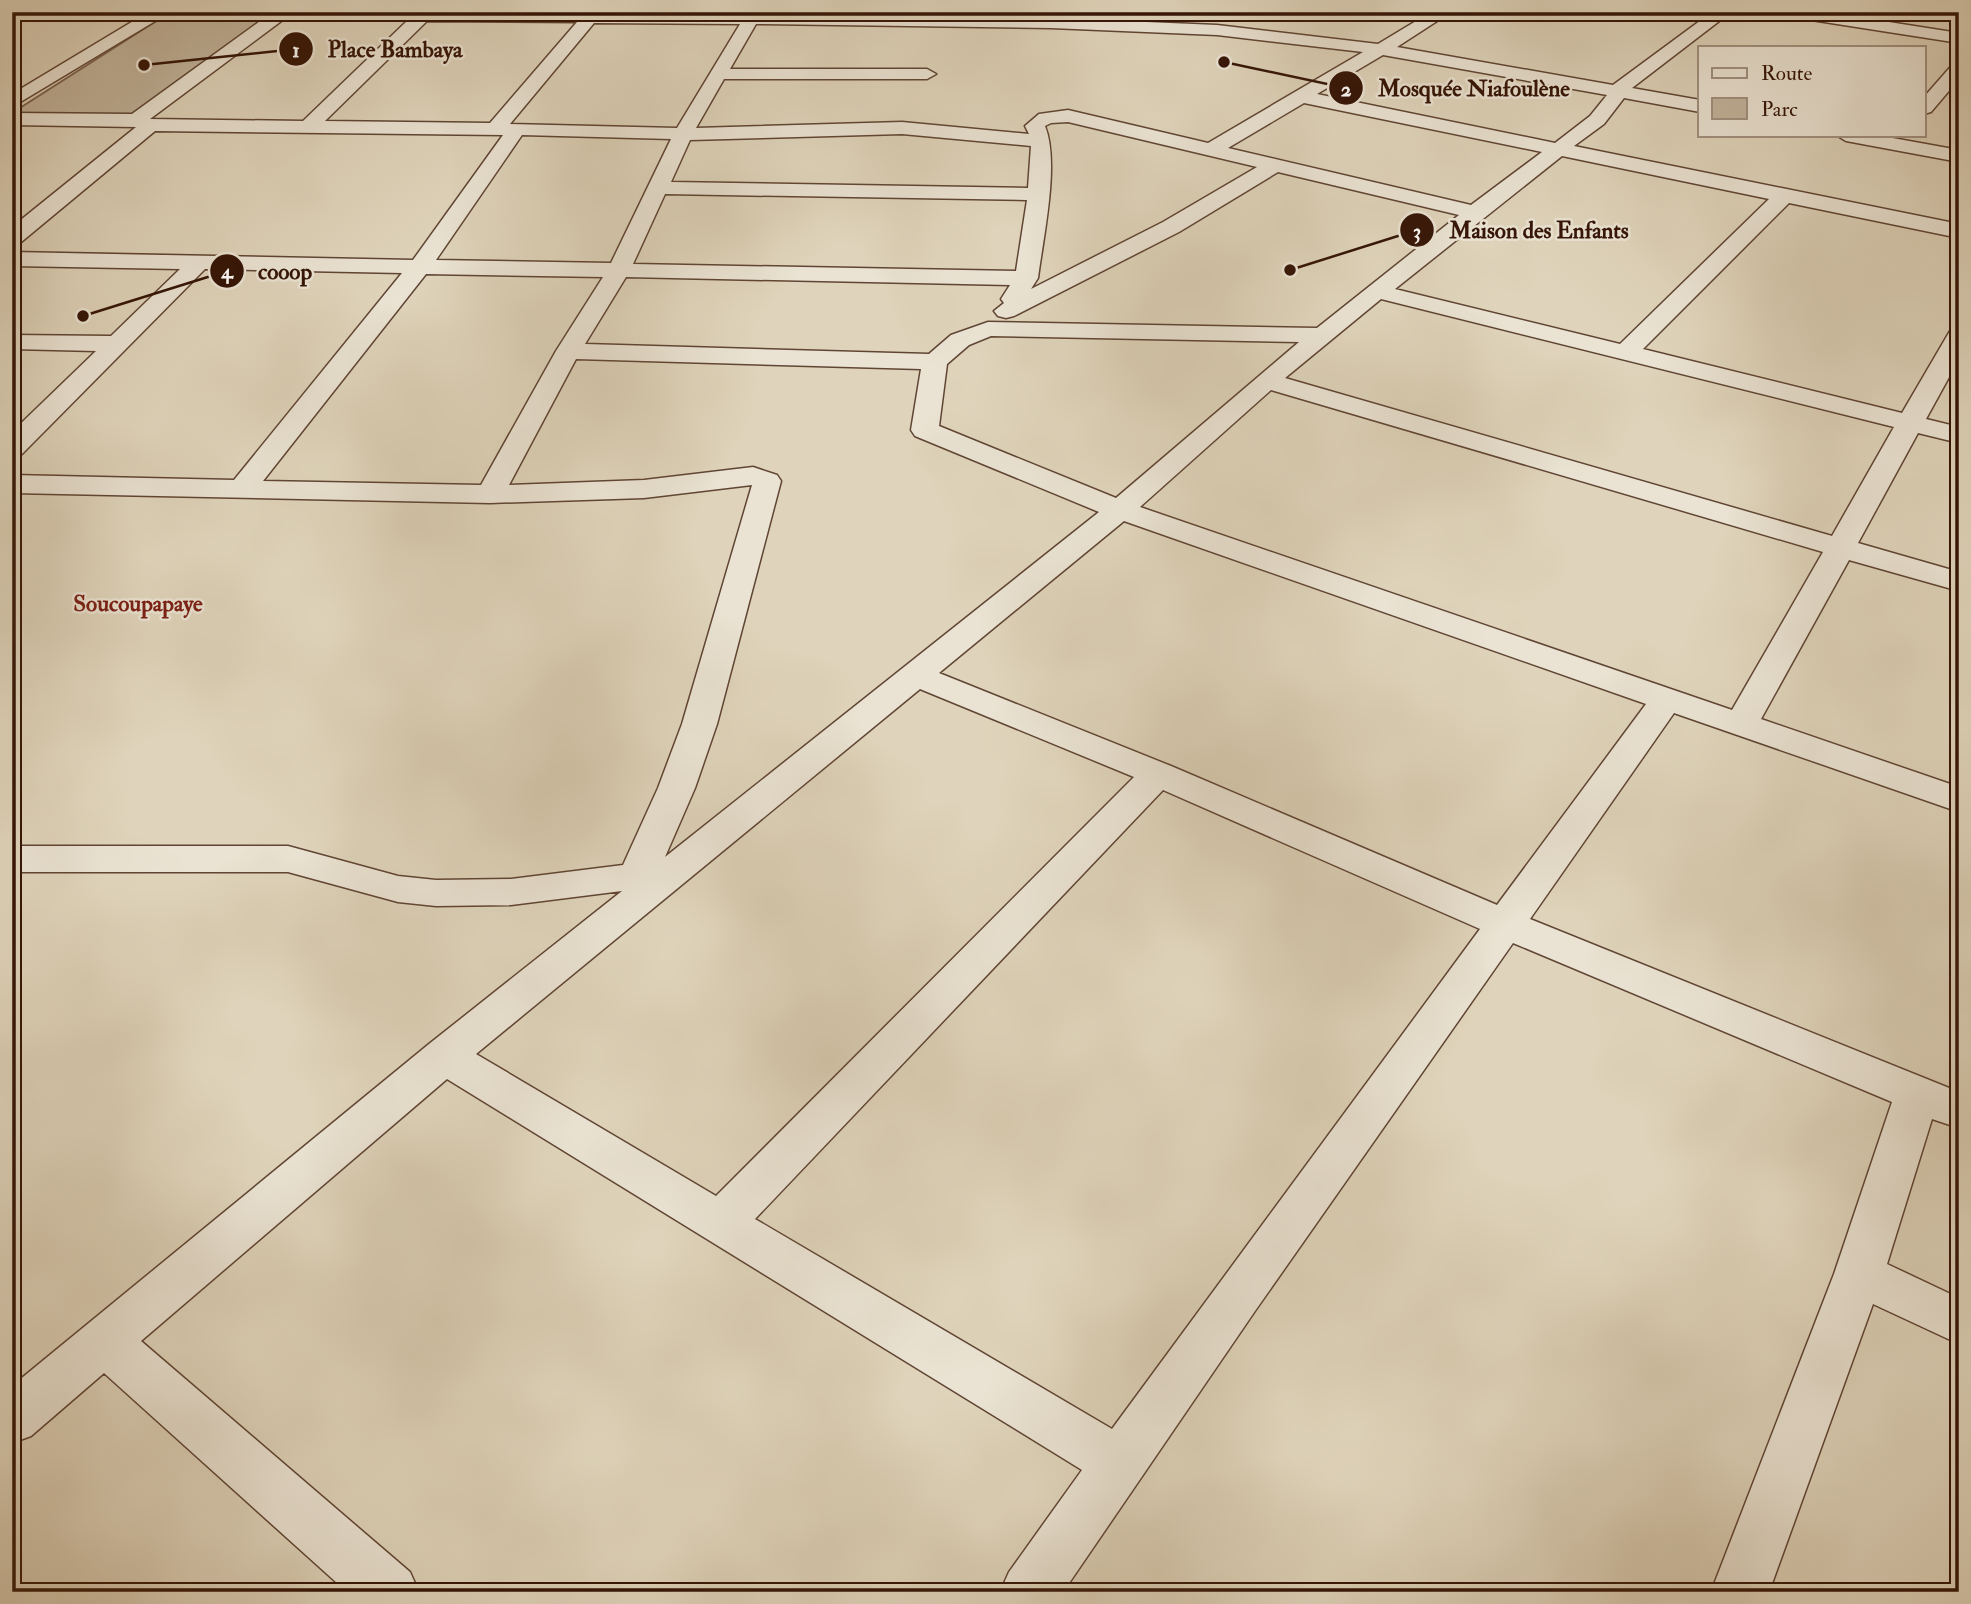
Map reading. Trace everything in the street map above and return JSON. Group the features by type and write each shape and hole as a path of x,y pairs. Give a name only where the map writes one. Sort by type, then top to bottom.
{"street":[{"path":"114,12 885,17 933,22 1058,18 1217,30 1380,50 1698,106"},
{"path":"12,102 159,12"},
{"path":"1211,150 1443,12"},
{"path":"12,1419 444,1056 652,877 916,676 1119,510 1322,335 1380,292 1475,212 1597,120 1613,101 1618,90 1723,12"},
{"path":"1792,12 1959,38"},
{"path":"12,238 143,123 280,14"},
{"path":"1217,30 1255,14"},
{"path":"309,126 422,16"},
{"path":"242,489 421,265 506,129 601,16"},
{"path":"490,494 568,351 620,268 682,134 753,17"},
{"path":"916,94 927,74 933,22"},
{"path":"1926,106 1959,68"},
{"path":"720,74 927,74"},
{"path":"1303,97 1959,231"},
{"path":"1475,212 1068,116 1038,121 1035,126 1041,141 1038,194 1026,278 1006,311 988,328 960,340 935,362 925,430 1119,510 1959,800"},
{"path":"12,119 682,134 904,122 1041,141"},
{"path":"1859,136 1897,139 1959,156"},
{"path":"1006,311 1171,227 1273,166"},
{"path":"656,188 1038,194"},
{"path":"1626,352 1784,196"},
{"path":"12,259 620,268 1026,278"},
{"path":"12,448 199,263"},
{"path":"1380,292 1959,435"},
{"path":"988,328 1322,335"},
{"path":"1741,724 1838,547 1959,336"},
{"path":"12,342 115,344"},
{"path":"568,351 935,362"},
{"path":"1266,381 1959,582"},
{"path":"12,484 490,494 644,489 753,475 767,481 740,572 721,653 652,877"},
{"path":"916,676 1158,774 1505,924 1938,1103 1859,1274 1740,1592"},
{"path":"1029,1592 1667,699"},
{"path":"720,1223 1158,774"},
{"path":"12,859 288,859 398,889 436,893 511,892 652,877"},
{"path":"444,1056 1119,1463"},
{"path":"1859,1274 1959,1322"},
{"path":"104,1341 390,1592"}],"green space":[{"path":"164,16 267,17 131,116 12,113"}],"place":[{"name":"Mosquée Niafoulène","path":"1224,62"},
{"name":"Place Bambaya","path":"144,65"},
{"name":"Maison des Enfants","path":"1290,270"},
{"name":"cooop","path":"83,316"}],"district":[{"name":"Soucoupapaye","path":"138,603"}]}
